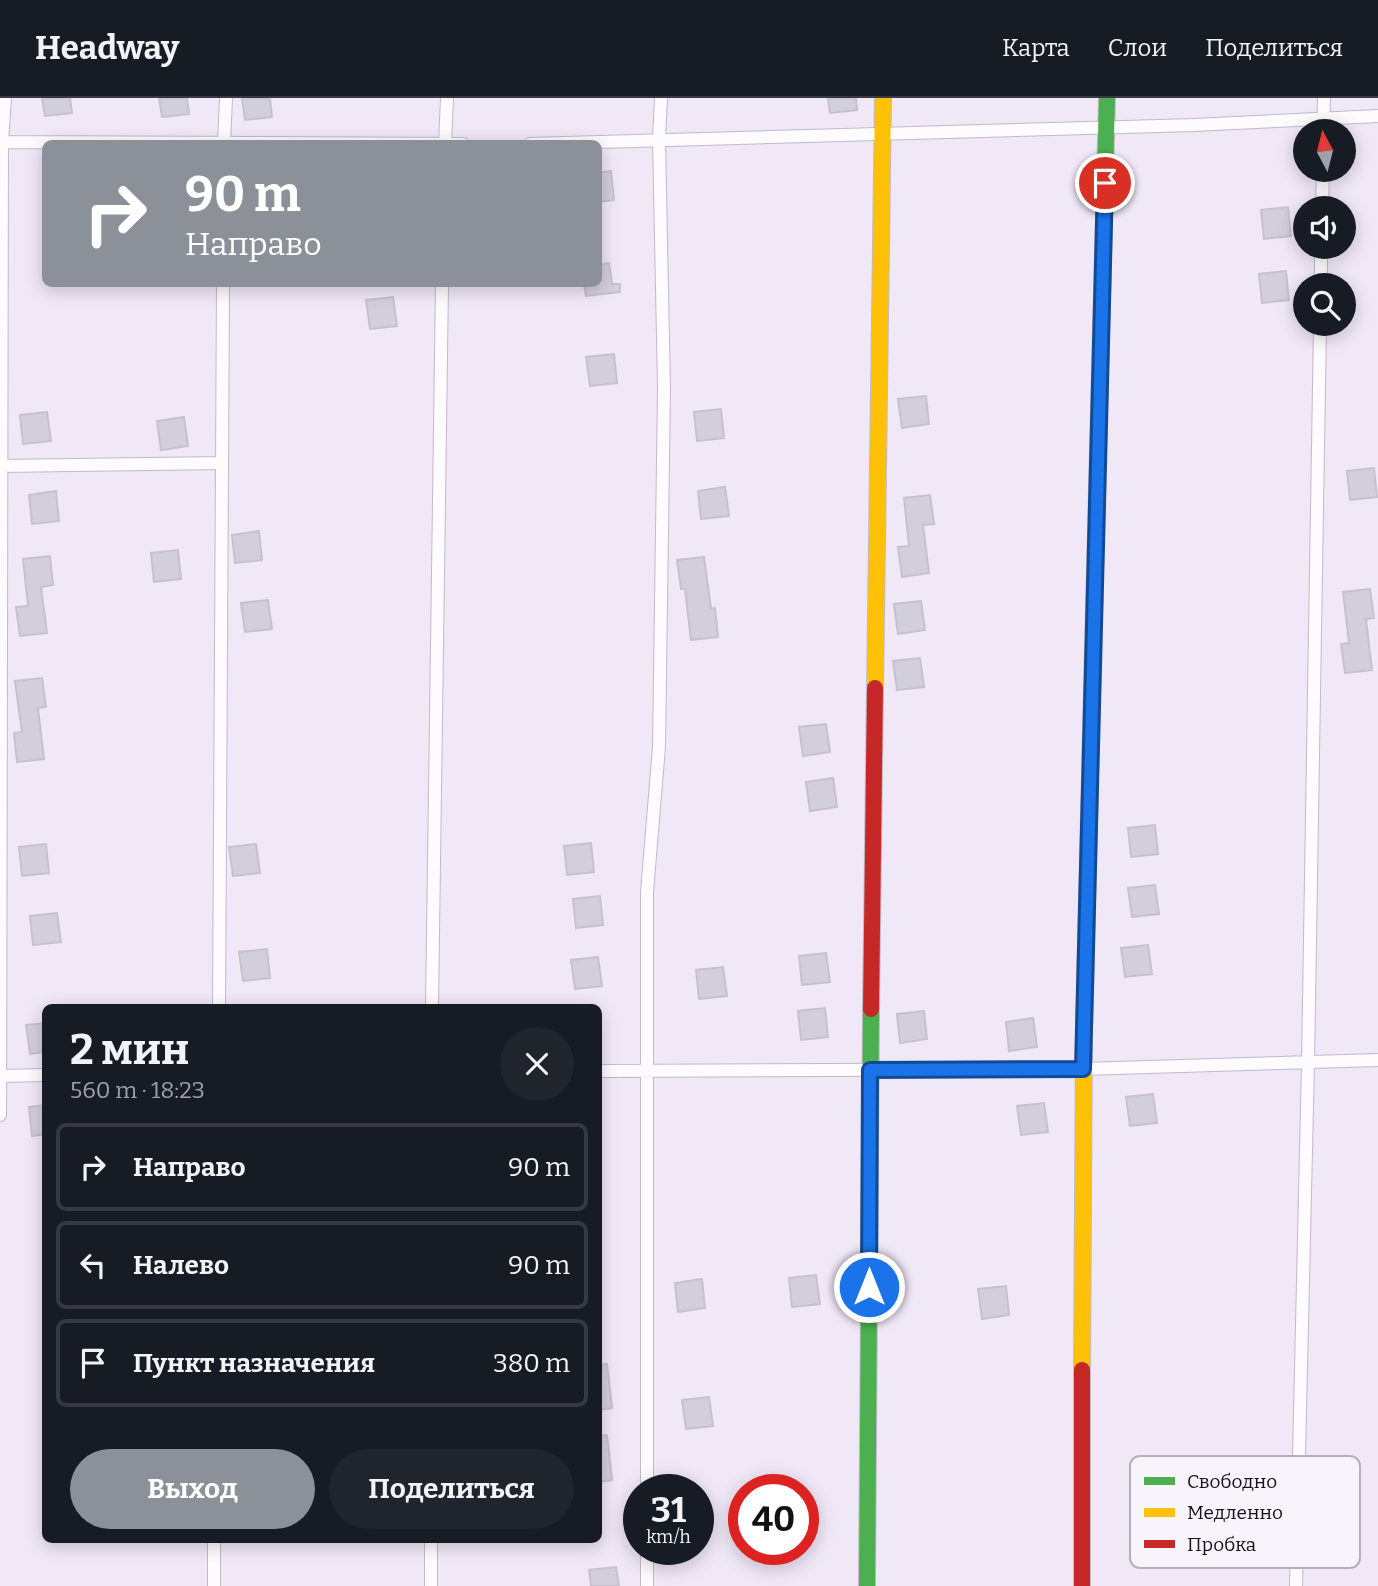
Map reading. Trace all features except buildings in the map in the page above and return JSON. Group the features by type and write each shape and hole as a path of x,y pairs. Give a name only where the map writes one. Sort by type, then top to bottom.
{"street":[{"path":"0,1115 1,142 5,98"},
{"path":"224,140 226,98"},
{"path":"444,140 447,98"},
{"path":"647,1474 648,892 659,747 664,388 659,140 661,98"},
{"path":"867,1586 870,1070 883,98"},
{"path":"1082,1586 1083,1069 1107,98"},
{"path":"1324,98 1324,119"},
{"path":"1356,120 1378,116"},
{"path":"602,142 1107,127 1293,125"},
{"path":"1,142 42,142"},
{"path":"219,1004 223,287"},
{"path":"432,1004 442,287"},
{"path":"1299,1456 1320,336"},
{"path":"0,466 222,463"},
{"path":"602,1071 1083,1069 1378,1060"},
{"path":"0,1076 42,1075"},
{"path":"214,1543 214,1586"},
{"path":"431,1543 432,1586"},
{"path":"647,1565 647,1586"},
{"path":"1296,1568 1296,1586"}],"traffic: fast":[{"path":"1093,649 1107,98"},
{"path":"867,1586 871,1009"}],"traffic: slow":[{"path":"875,688 883,98"},
{"path":"1082,1370 1084,1031"}],"traffic: jam":[{"path":"1084,1031 1093,649"},
{"path":"871,1009 875,688"},
{"path":"1082,1370 1082,1586"}],"route":[{"path":"869,1287 870,1070 1083,1069 1105,183"}]}
